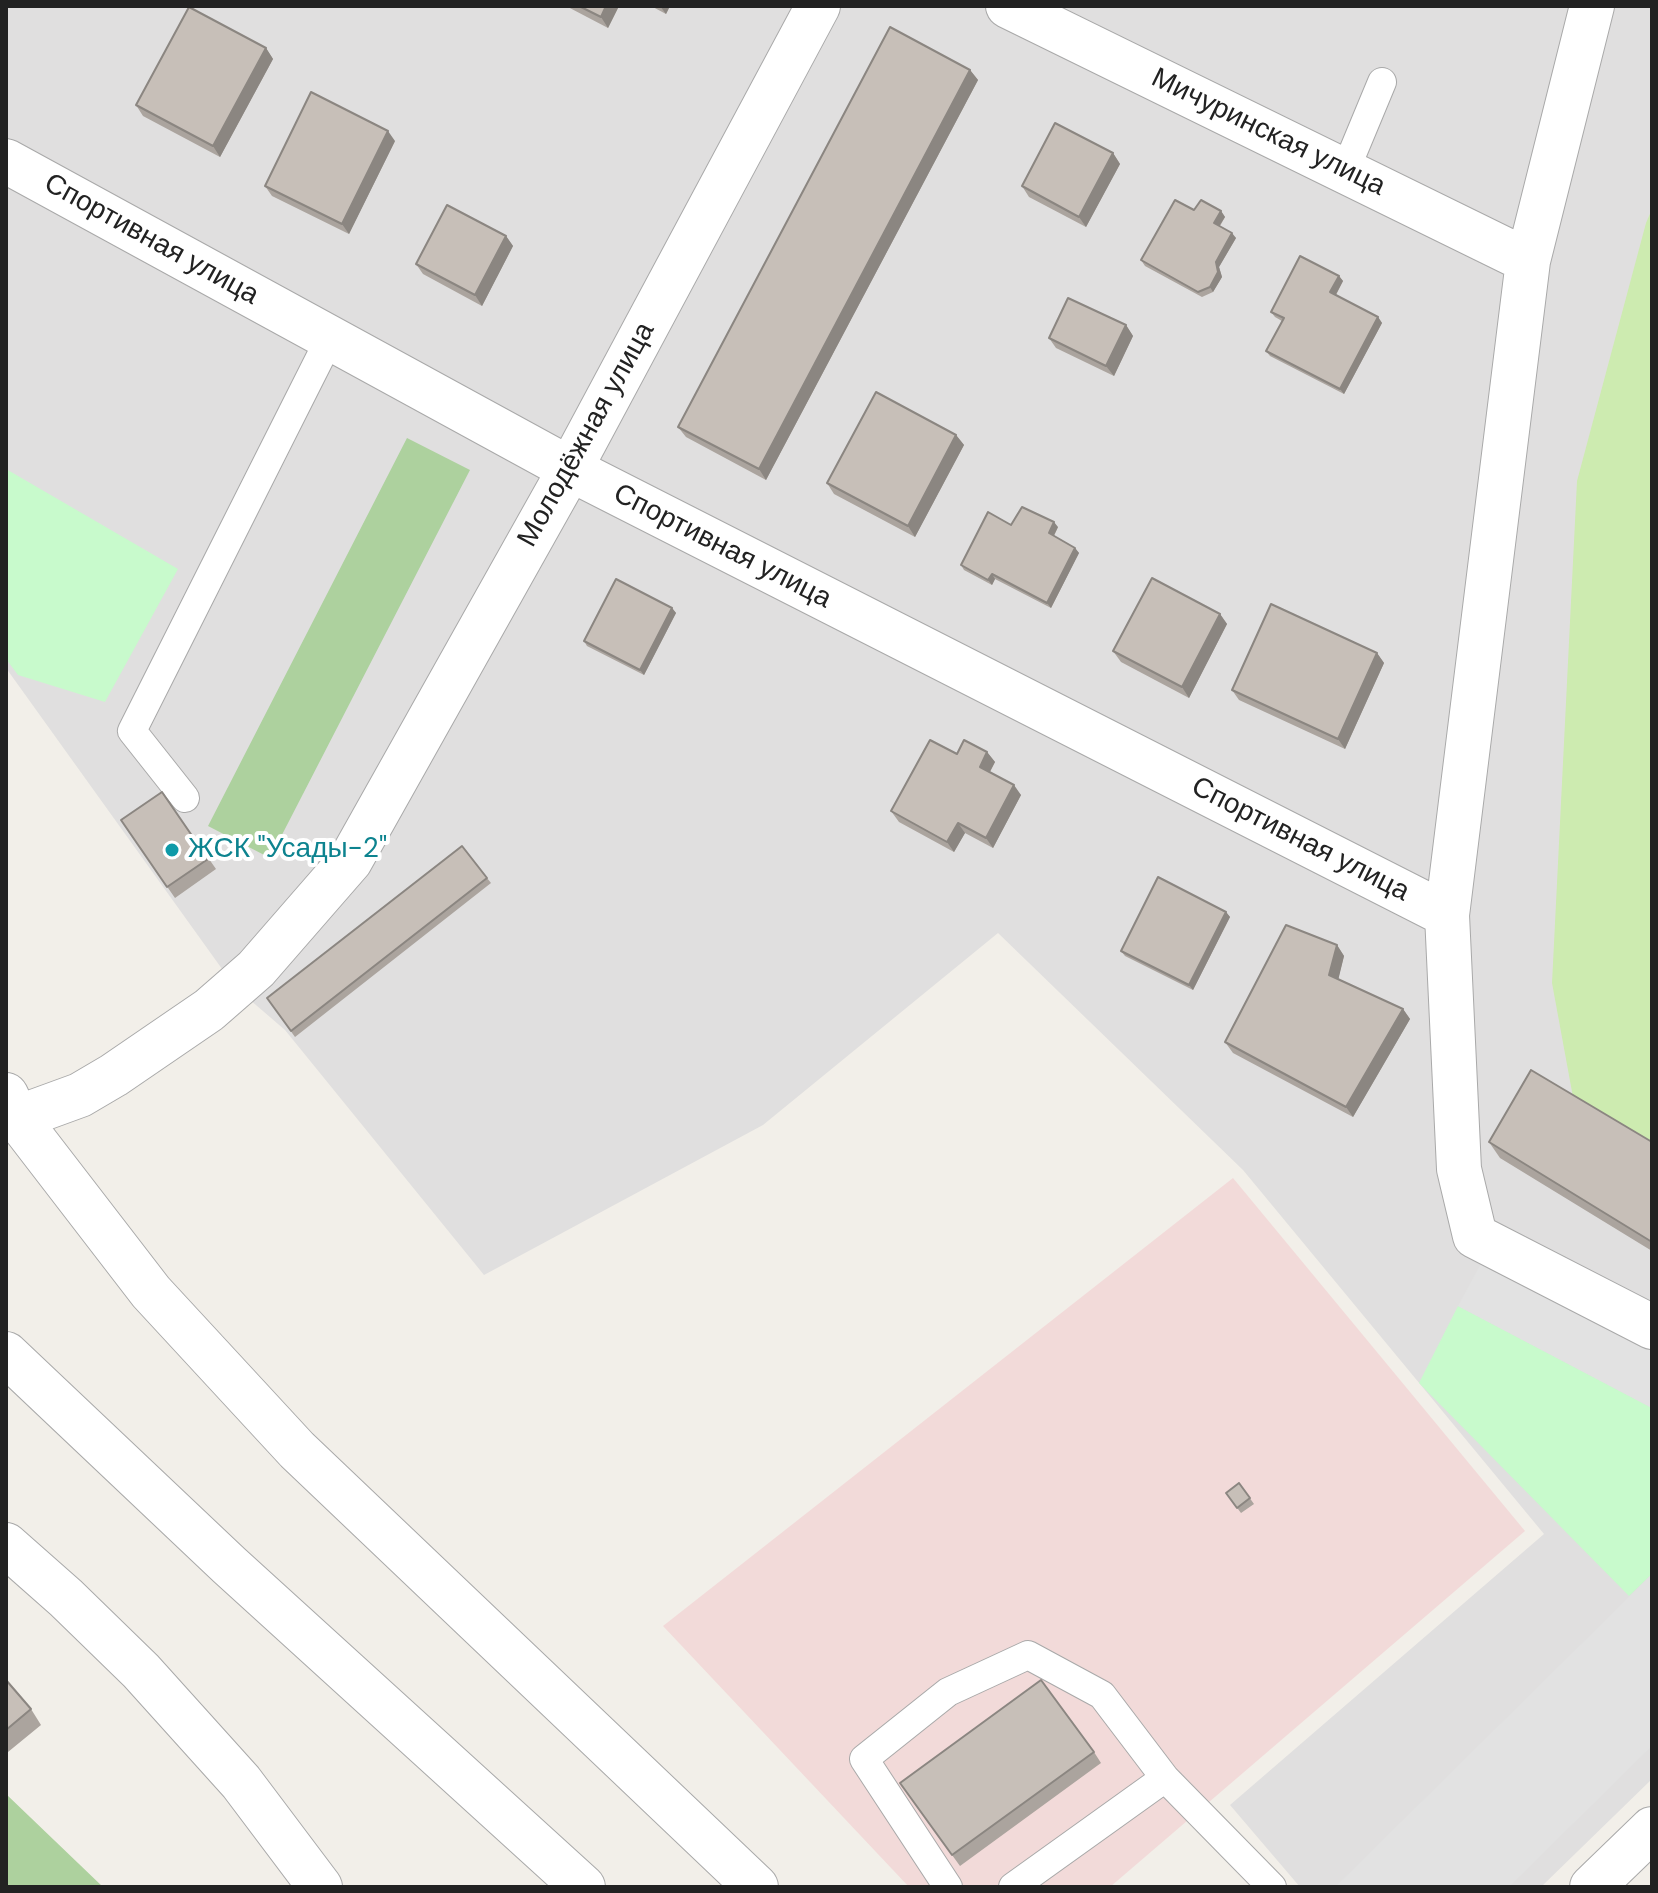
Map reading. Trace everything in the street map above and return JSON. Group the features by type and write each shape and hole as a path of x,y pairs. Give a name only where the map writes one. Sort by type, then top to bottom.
{"street":[{"name":"Молодёжная улица","path":"12,1106 80,1095 209,1010 256,969 350,861 570,469 818,6"},
{"name":"Мичуринская улица","path":"1008,6 1528,261"},
{"path":"1592,6 1528,261 1447,915 1459,1169 1475,1236 1652,1327"},
{"name":"Спортивная улица","path":"6,161 570,469 1447,915"},
{"path":"12,1106 151,1292 297,1450 756,1887"},
{"path":"6,1354 229,1565 583,1887"},
{"path":"6,1545 141,1671 241,1782 320,1887"},
{"path":"1592,1887 1652,1829"}],"lane":[{"path":"1345,171 1382,82"},
{"path":"185,798 132,731 330,338"},
{"path":"948,1887 864,1759 948,1692 1028,1655 1102,1695 1165,1778 1272,1887"},
{"path":"1013,1887 1165,1778"}],"shaded area":[{"path":"6,6 1652,6 1652,1779 1541,1887 1300,1887 1230,1805 1544,1534 1243,1170 998,933 763,1125 484,1275 285,1030 235,987 6,668"},
{"path":"1233,1178 1525,1531 1110,1887 909,1887 663,1626"},
{"path":"1485,1256 1652,1345 1652,1408 1458,1306"},
{"path":"1652,1574 1652,1746 1509,1887 1335,1887"}],"green space":[{"path":"1652,209 1652,1168 1577,1119 1552,983 1577,481"},
{"path":"407,438 470,470 270,858 208,826"},
{"path":"6,469 178,569 105,702 18,675 6,659"},
{"path":"1458,1306 1652,1408 1652,1574 1629,1596 1419,1383"},
{"path":"6,1794 103,1887 6,1887"}],"building":[{"path":"579,6 606,6 601,17"},
{"path":"189,7 266,48 213,146 136,105"},
{"path":"890,27 970,70 759,469 678,427"},
{"path":"311,92 388,131 342,224 265,186"},
{"path":"1055,123 1113,153 1079,217 1022,186"},
{"path":"1175,200 1194,210 1201,200 1221,211 1214,223 1232,233 1216,262 1218,272 1210,287 1198,292 1141,260"},
{"path":"447,205 506,236 475,295 416,264"},
{"path":"1300,256 1339,276 1330,292 1378,317 1340,389 1266,351 1284,318 1271,312"},
{"path":"1068,298 1126,325 1106,366 1049,338"},
{"path":"876,392 956,435 908,526 827,483"},
{"path":"1022,507 1054,522 1049,533 1075,548 1047,603 992,574 988,580 961,565 988,512 1011,525"},
{"path":"1152,578 1220,614 1182,687 1113,651"},
{"path":"616,579 672,608 640,670 584,641"},
{"path":"1271,604 1377,653 1338,739 1232,690"},
{"path":"930,740 957,754 964,740 987,752 980,767 1014,785 986,838 958,823 947,842 891,811"},
{"name":"ЖСК \"Усады-2\"","path":"162,792 208,859 167,887 121,820"},
{"path":"462,846 487,878 291,1031 267,998"},
{"path":"1158,877 1226,912 1189,985 1121,951"},
{"path":"1286,925 1337,945 1329,975 1403,1009 1346,1107 1225,1042"},
{"path":"1531,1070 1652,1142 1652,1242 1489,1142"},
{"path":"1239,1483 1250,1498 1237,1508 1226,1493"},
{"path":"6,1680 31,1709 6,1730"},
{"path":"1041,1680 1094,1752 952,1855 900,1783"}],"place":[{"name":"ЖСК \"Усады-2\"","path":"172,850"}]}
